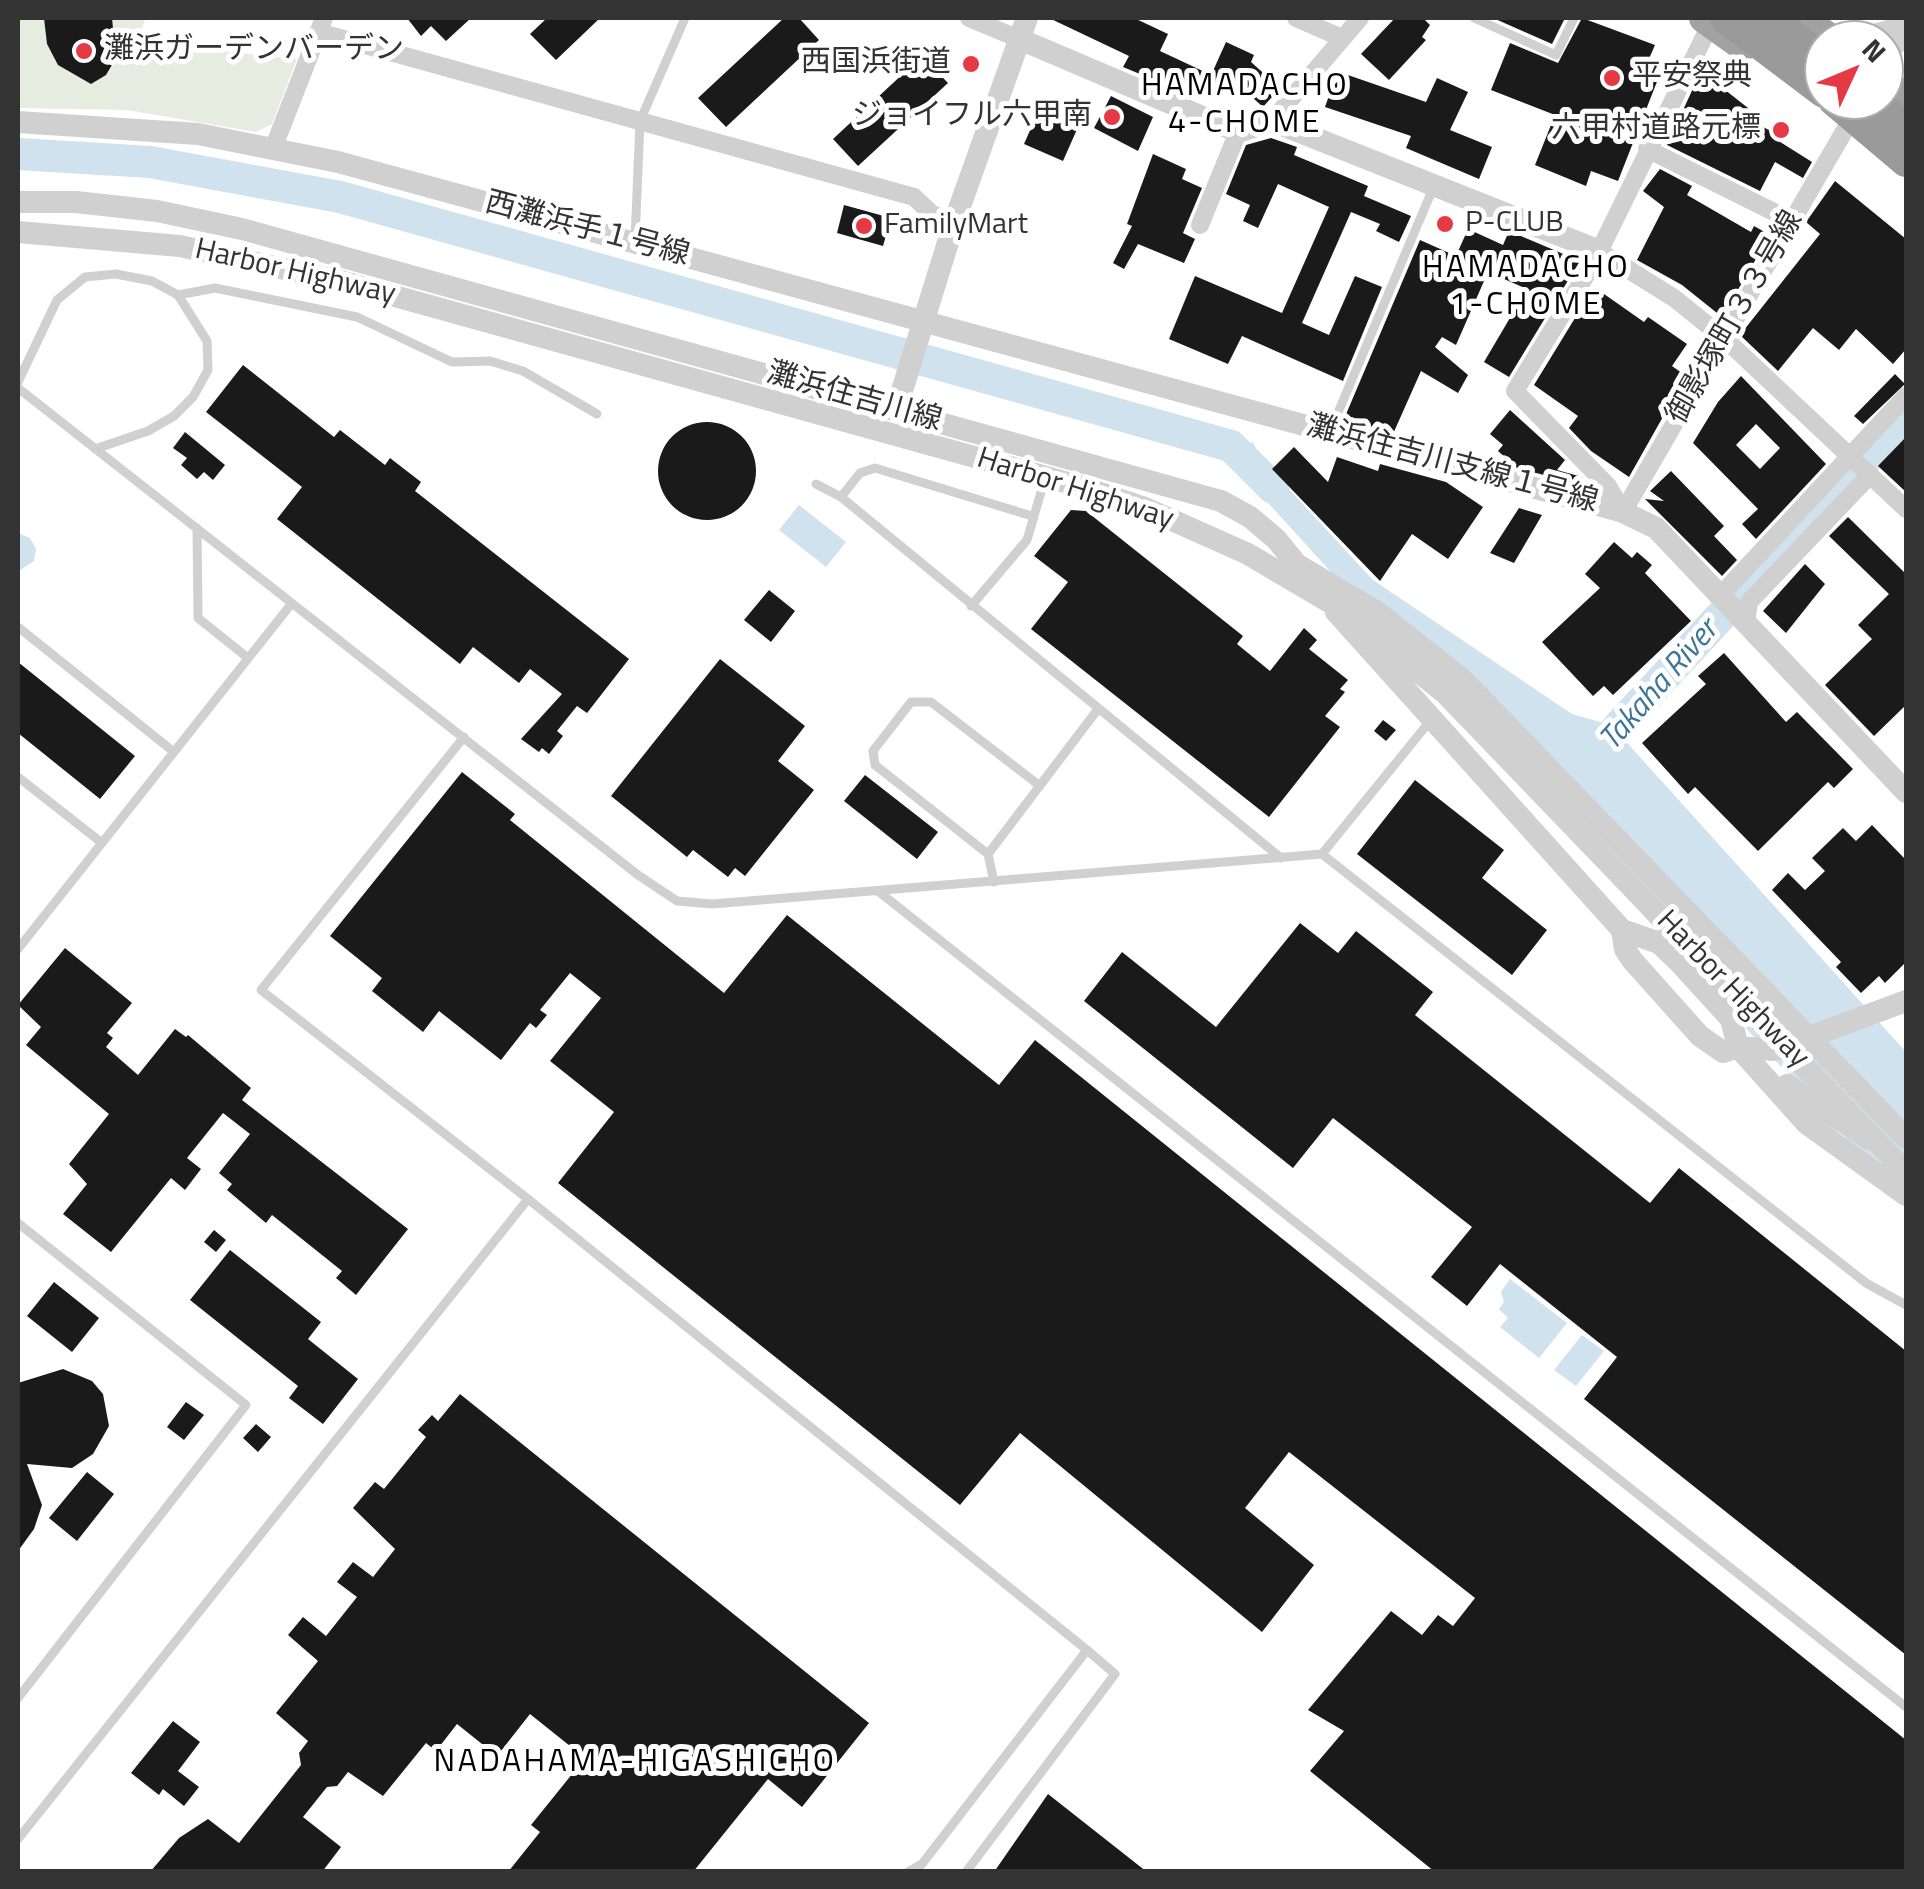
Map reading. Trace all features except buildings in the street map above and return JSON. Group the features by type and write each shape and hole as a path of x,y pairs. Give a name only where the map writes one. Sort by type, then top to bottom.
{"highway":[{"path":"1770,18 1804,31"},
{"path":"1714,19 1804,79"},
{"path":"1714,19 1804,85"},
{"path":"1850,120 1906,173"},
{"path":"1851,120 1906,162"}],"street":[{"path":"969,18 1022,28 1238,132 1272,121 1360,18"},
{"path":"1296,18 1342,38"},
{"path":"1623,512 1608,486 1515,391 1594,262 1714,19"},
{"path":"273,149 321,24 640,121 914,197 932,214 954,222"},
{"path":"896,410 954,222 1022,28"},
{"name":"御影塚町３３号線","path":"1623,512 1792,221 1837,120"},
{"path":"1272,121 1597,250 1674,298 1725,339 1906,509"},
{"name":"西灘浜手１号線","path":"18,122 198,134 338,162 1149,383"},
{"path":"1200,225 1238,132"},
{"path":"1647,149 1792,221"},
{"name":"灘浜住吉川線","path":"18,202 141,210 242,229 1220,501 1250,516 1276,539 1430,721 1591,891 1622,930 1625,949 1632,960 1700,1036 1723,1052 1738,1047"},
{"name":"Harbor Highway","path":"18,222 186,236 341,270 1081,475 1264,547 1377,612 1463,680 1906,1138"},
{"name":"Harbor Highway","path":"18,232 180,246 344,282 1079,486 1145,508 1248,554 1336,606 1446,694 1906,1172"},
{"name":"灘浜住吉川支線１号線","path":"1149,383 1623,512 1656,528 1905,787"},
{"path":"1732,609 1749,602 1860,466 1906,396"},
{"path":"1732,609 1860,466"},
{"path":"1622,930 1659,943 1731,1019 1738,1047 1806,1122 1906,1195"},
{"path":"1738,1047 1774,1050 1897,1004"},
{"path":"1738,1047 1817,1109 1906,1160"}],"lane":[{"path":"635,243 640,121 685,18"},
{"path":"1474,18 1556,55 1574,18"},
{"path":"1330,432 1434,185"},
{"path":"96,449 148,431 174,416 193,397 208,370 207,341 178,295 152,281 116,274 85,277 57,300 18,385 96,449 638,876 677,900 712,904 1322,854 1866,1283 1906,1305"},
{"path":"178,295 215,288 357,317 452,362 490,361 523,371 597,414"},
{"path":"841,497 860,474 874,468 1032,516"},
{"path":"816,484 841,497 1281,858"},
{"path":"971,606 1026,540 1041,492"},
{"path":"198,528 198,618 248,658"},
{"path":"18,949 292,602"},
{"path":"18,627 174,752"},
{"path":"994,882 988,854 875,765 874,750 911,702 931,702 1040,786"},
{"path":"988,854 1098,710"},
{"path":"1322,854 1430,721"},
{"path":"464,736 262,990 528,1199 1115,1674 966,1872"},
{"path":"18,777 102,843"},
{"path":"878,891 1906,1707"},
{"path":"18,1839 528,1199"},
{"path":"18,1223 246,1404 18,1698"},
{"path":"908,1872 922,1864 1087,1650"}],"shaded area":[{"path":"18,18 146,18 136,42 297,59 272,124 256,132 127,110 18,108"}],"water":[{"path":"1252,441 1262,460 1373,580 1572,714 1611,725 1906,1052 1906,1204 1239,471"},
{"path":"799,505 846,542 826,567 779,530"},
{"path":"18,533 30,538 36,549 34,561 19,571"},
{"path":"1510,1279 1567,1323 1539,1358 1500,1327 1508,1318 1499,1309 1504,1302 1501,1292"},
{"path":"1582,1335 1604,1351 1576,1386 1554,1370"}],"waterway":[{"path":"18,154 150,162 340,197 1231,446 1273,488"},
{"name":"Takaha River","path":"1597,759 1618,727 1906,416"}],"place":[{"name":"灘浜ガーデンバーデン","path":"84,51"},
{"name":"西国浜街道","path":"971,64"},
{"name":"平安祭典","path":"1612,78"},
{"name":"ジョイフル六甲南","path":"1112,117"},
{"name":"六甲村道路元標","path":"1781,130"},
{"name":"P-CLUB","path":"1445,224"},
{"name":"FamilyMart","path":"864,226"}],"district":[{"name":"HAMADACHO 4-CHOME","path":"1245,106"},
{"name":"HAMADACHO 1-CHOME","path":"1526,288"},
{"name":"NADAHAMA-HIGASHICHO","path":"635,1763"}]}
